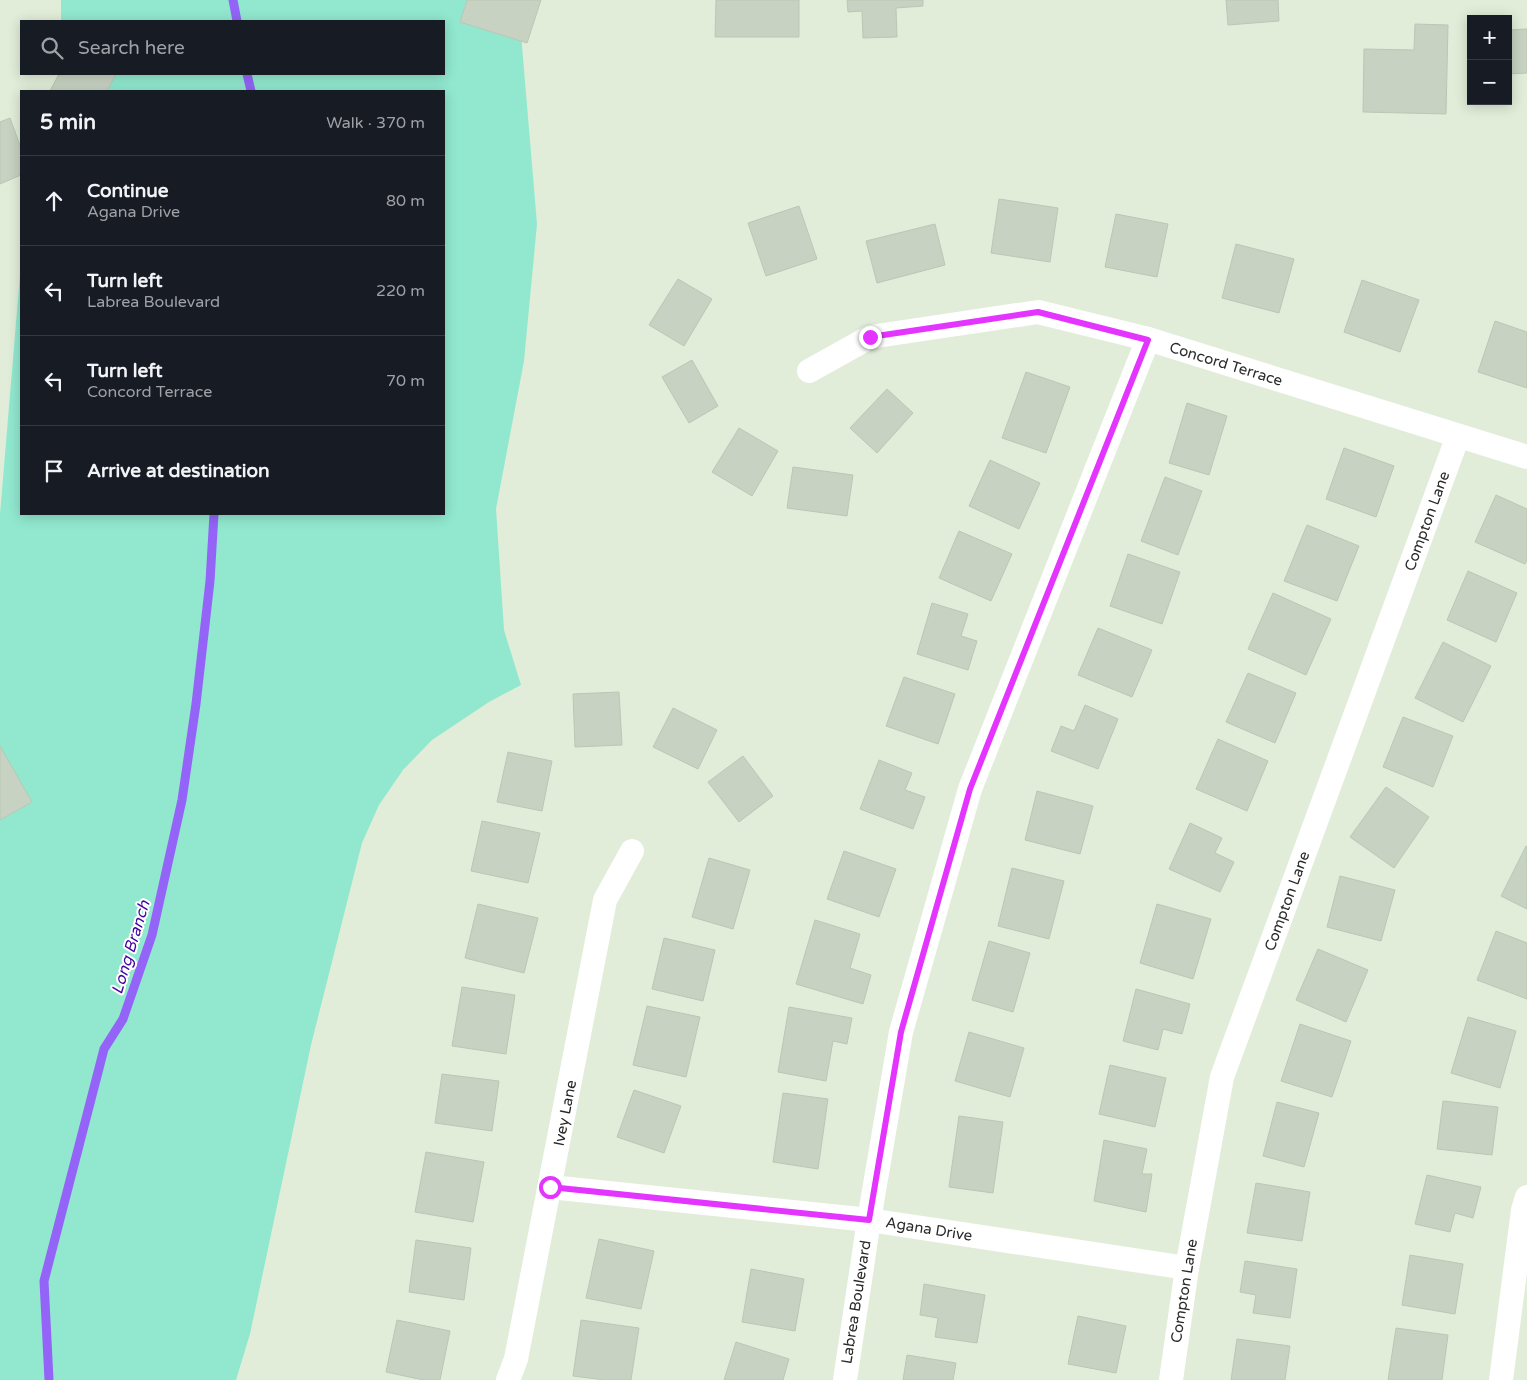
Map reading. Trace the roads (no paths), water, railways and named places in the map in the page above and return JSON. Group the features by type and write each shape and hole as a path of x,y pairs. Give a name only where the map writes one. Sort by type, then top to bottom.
{"street":[{"name":"Concord Terrace","path":"809,371 870,337 1038,312 1148,340 1527,457"},
{"name":"Labrea Boulevard","path":"845,1380 869,1220 901,1032 970,789 1148,340"},
{"name":"Compton Lane","path":"1171,1380 1187,1268 1222,1076 1458,436"},
{"name":"Ivey Lane","path":"508,1380 516,1359 605,900 632,851"},
{"name":"Agana Drive","path":"550,1187 869,1220 1187,1268"},
{"path":"1501,1380 1523,1210 1527,1197"}],"waterway":[{"name":"Long Branch","path":"233,0 237,20"},
{"name":"Long Branch","path":"247,75 251,90"},
{"name":"Long Branch","path":"49,1380 44,1281 104,1049 123,1019 152,935 182,800 196,704 210,581 214,515"}]}
